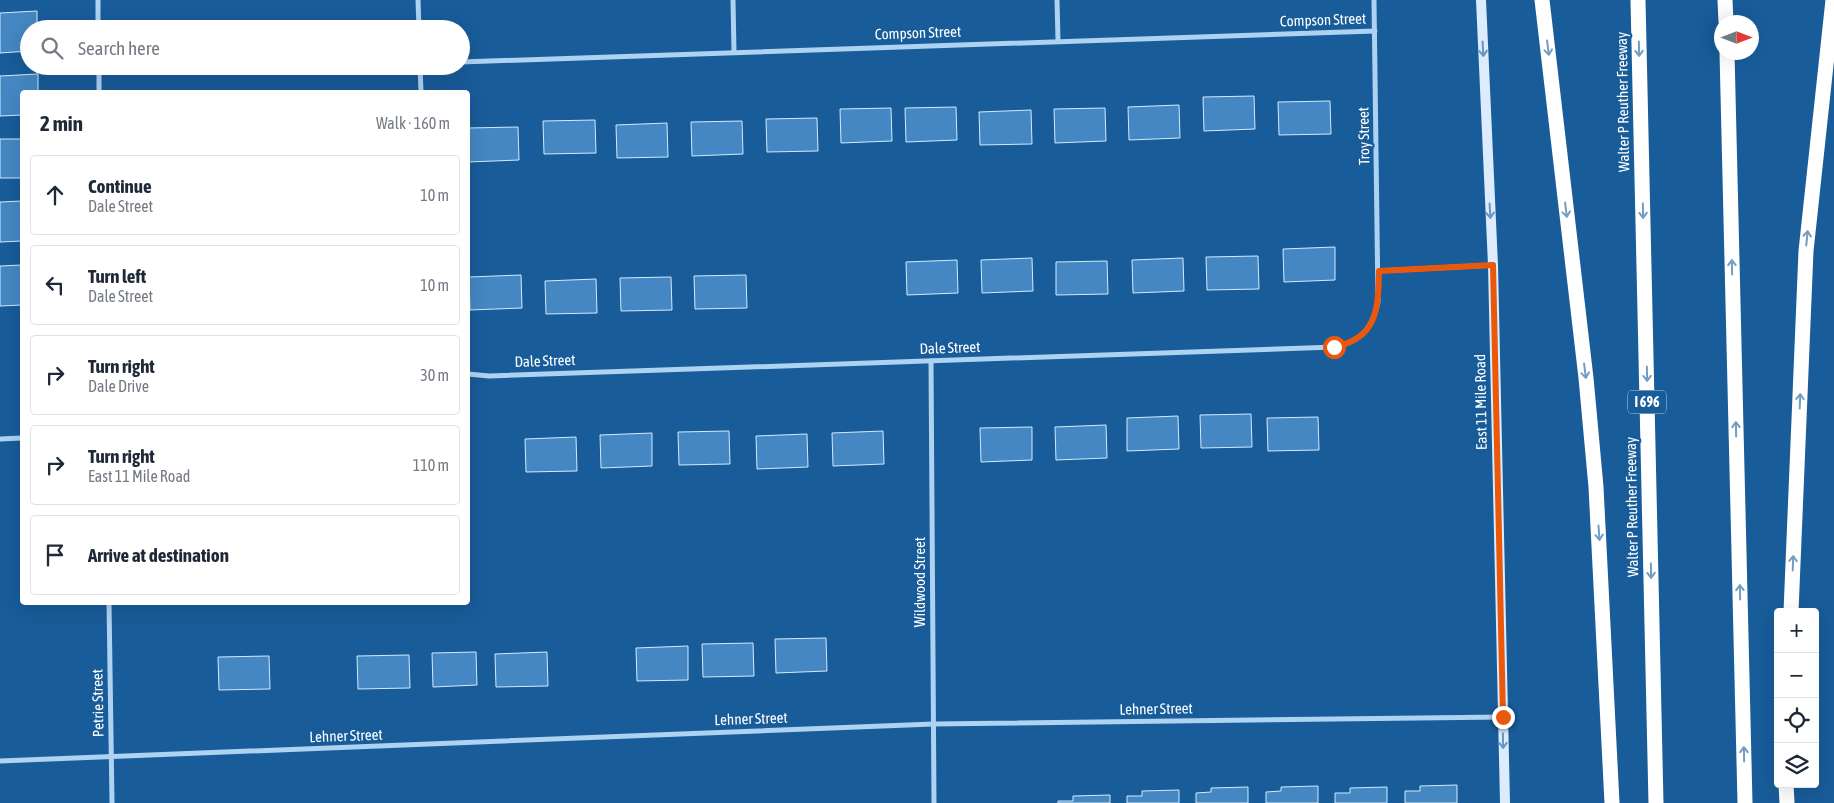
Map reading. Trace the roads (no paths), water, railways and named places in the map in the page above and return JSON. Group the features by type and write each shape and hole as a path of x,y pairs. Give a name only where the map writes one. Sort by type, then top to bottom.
{"highway":[{"path":"1542,0 1586,378 1596,487 1612,803"},
{"name":"Walter P Reuther Freeway","path":"1638,0 1656,803"},
{"path":"1725,0 1726,15"},
{"path":"1791,608 1806,251 1833,0"},
{"path":"1726,60 1745,803"},
{"path":"1786,788 1787,803"}],"main road":[{"name":"East 11 Mile Road","path":"1480,0 1493,265 1505,803"}],"street":[{"path":"98,0 98,20"},
{"path":"418,0 419,20"},
{"path":"733,0 734,52"},
{"path":"1057,0 1058,40"},
{"name":"Troy Street","path":"1374,0 1379,271"},
{"name":"Compson Street","path":"470,62 1058,40 1375,31"},
{"path":"99,75 99,90"},
{"path":"420,75 421,90"},
{"path":"1379,271 1493,265"},
{"name":"Dale Street","path":"470,374 499,375 932,361 1343,345 1351,343 1364,334 1375,318 1379,271"},
{"name":"Wildwood Street","path":"932,361 934,803"},
{"path":"0,439 20,438"},
{"name":"Petrie Street","path":"109,605 112,803"},
{"name":"Lehner Street","path":"0,761 933,724 1503,717"}]}
